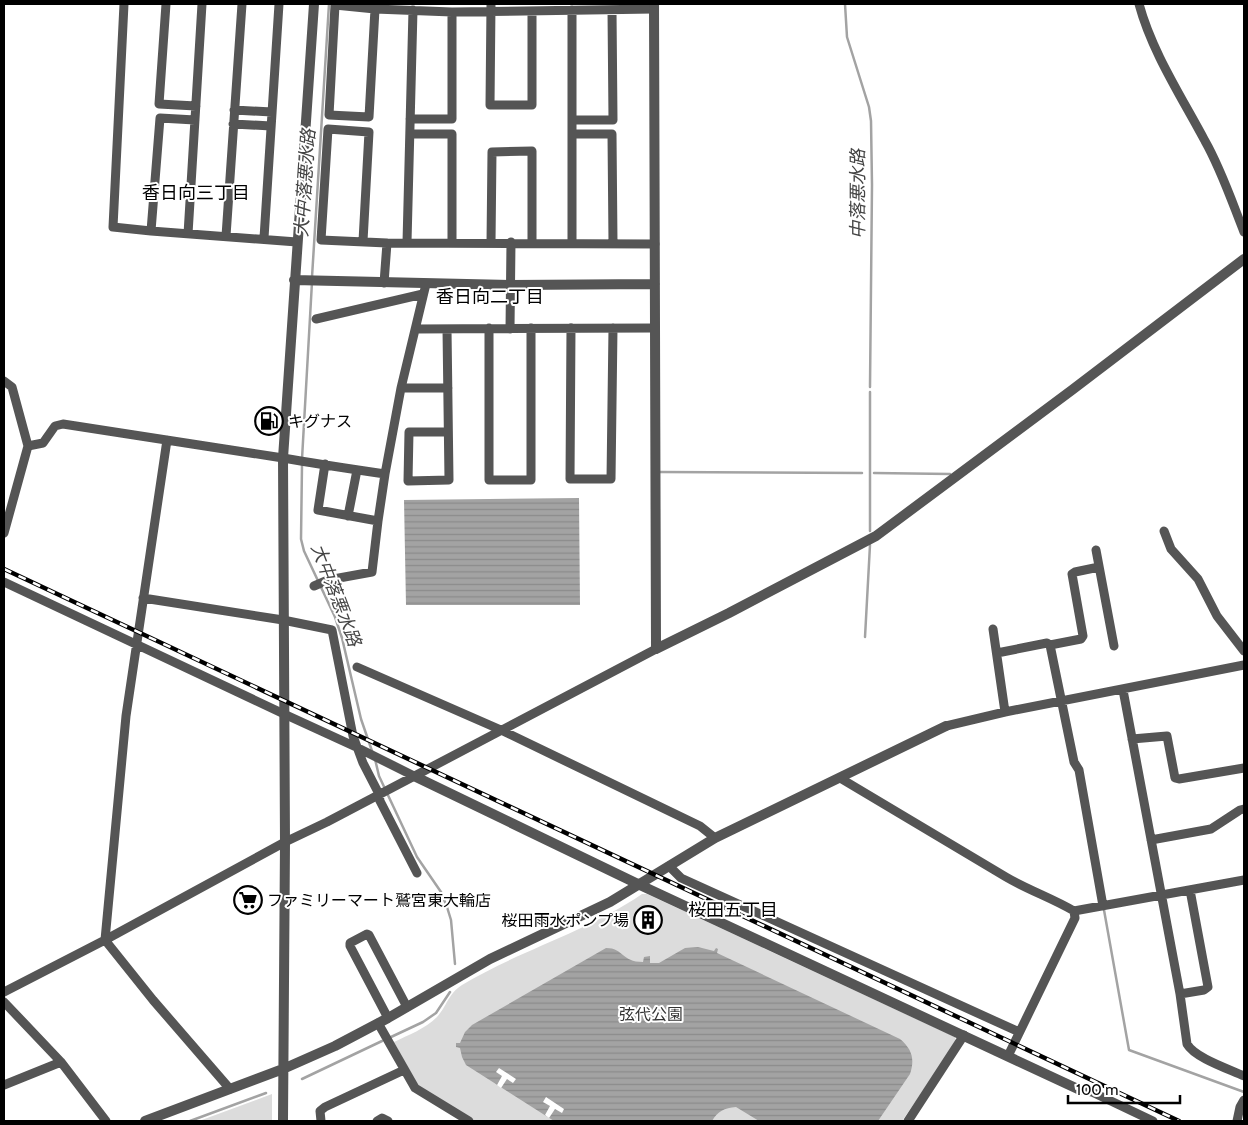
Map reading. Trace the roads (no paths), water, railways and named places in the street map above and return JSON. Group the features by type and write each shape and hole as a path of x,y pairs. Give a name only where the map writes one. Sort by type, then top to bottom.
{"street":[{"path":"124,4 113,227 297,242"},
{"path":"166,4 159,104 196,106"},
{"path":"188,234 202,4"},
{"path":"226,236 242,4"},
{"path":"264,238 279,4"},
{"path":"283,1121 285,842 283,620 294,280 314,4"},
{"path":"1139,4 1145,27 1206,142 1244,232"},
{"path":"375,9 369,117 329,115 335,5 375,9 396,7 452,12 492,7 532,11 612,10 654,6 656,649"},
{"path":"492,7 490,105 532,105 532,11"},
{"path":"407,242 413,10"},
{"path":"572,10 572,243"},
{"path":"572,120 613,120 612,10"},
{"path":"410,119 452,119 452,12"},
{"path":"234,110 272,112"},
{"path":"150,231 160,118 195,120"},
{"path":"233,124 271,126"},
{"path":"363,241 369,132 328,129 322,240 386,243 532,242 655,244"},
{"path":"410,134 452,134 452,242"},
{"path":"572,134 612,134 613,243"},
{"path":"491,242 492,152 532,151 532,242"},
{"path":"510,329 511,242"},
{"path":"384,283 386,243"},
{"path":"4,992 105,940 285,842 327,822 500,730 876,536 1065,396 1244,259"},
{"path":"294,280 510,285 655,284"},
{"path":"314,586 324,582 372,572 385,474 401,388 426,284"},
{"path":"316,319 423,294"},
{"path":"489,328 489,480 531,480 531,328"},
{"path":"572,328 570,479 612,479 613,328"},
{"path":"416,329 655,328"},
{"path":"447,330 449,480 408,481 409,432 448,432"},
{"path":"4,382 12,387 28,446 4,532"},
{"path":"401,388 448,388"},
{"path":"28,446 43,443 55,426 63,424 385,474"},
{"path":"167,440 136,643 119,777 105,940 153,1000 230,1088"},
{"path":"325,464 318,510 378,521"},
{"path":"348,516 357,470"},
{"path":"1164,530 1171,549 1198,580 1217,616 1244,651"},
{"path":"1096,550 1114,646"},
{"path":"997,653 1047,643 1050,645 1081,639 1083,636 1072,574 1099,567"},
{"path":"4,582 359,748 640,884 1080,1090 1092,1092 1151,1121"},
{"path":"143,598 283,620 332,630 350,720 359,748 384,791"},
{"path":"993,629 1005,712"},
{"path":"1050,645 1074,762 1079,770 1103,906"},
{"path":"145,1121 283,1069 335,1046 408,1007 490,959 610,902 715,838 946,726 1005,712 1244,665"},
{"path":"357,667 500,730 700,826 715,838"},
{"path":"1123,690 1180,994 1188,1048 1210,1061 1244,1076"},
{"path":"1132,739 1167,736 1175,778 1178,779 1244,768"},
{"path":"840,778 1032,892 1059,902 1074,911 1244,880"},
{"path":"384,791 380,800 417,873"},
{"path":"1151,840 1211,829 1244,809"},
{"path":"669,866 682,878 1019,1032"},
{"path":"1180,994 1204,990 1208,987 1190,890"},
{"path":"1008,1056 1074,918 1074,911"},
{"path":"388,1018 350,943 367,934 369,935 408,1007"},
{"path":"4,1002 60,1062 106,1121"},
{"path":"378,1023 415,1088 469,1121"},
{"path":"908,1121 964,1035"},
{"path":"4,1085 60,1062"},
{"path":"321,1121 320,1111 324,1107 404,1070"},
{"path":"1237,1121 1240,1107 1244,1100"},
{"path":"377,1121 382,1118 388,1121"}],"waterway":[{"name":"大中落悪水路","path":"312,277 329,4"},
{"name":"中落悪水路","path":"845,4 847,37 869,107 871,121 870,387"},
{"name":"大中落悪水路","path":"302,459 312,282"},
{"name":"中落悪水路","path":"870,392 870,531"},
{"name":"大中落悪水路","path":"302,465 301,539 304,551 335,617 342,638 361,719 372,751"},
{"path":"659,472 862,473"},
{"path":"874,473 950,474"},
{"name":"中落悪水路","path":"865,637 870,545"},
{"name":"大中落悪水路","path":"375,759 379,776 417,857 441,892 447,907 451,920 455,964"},
{"path":"1104,910 1129,1050 1244,1092"},
{"name":"大中落悪水路","path":"391,1037 423,1022 436,1013 450,992"},
{"name":"大中落悪水路","path":"302,1079 382,1041"},
{"name":"大中落悪水路","path":"190,1121 266,1093"}],"railway":[{"path":"4,569 1179,1121"}],"place":[{"name":"キグナス","path":"269,421"},
{"name":"ファミリーマート鷲宮東大輪店","path":"248,900"},
{"name":"桜田雨水ポンプ場","path":"648,920"}],"district":[{"name":"香日向三丁目","path":"196,193"},
{"name":"香日向二丁目","path":"490,297"},
{"name":"桜田五丁目","path":"733,910"}],"park label":[{"name":"弦代公園","path":"651,1014"}]}
